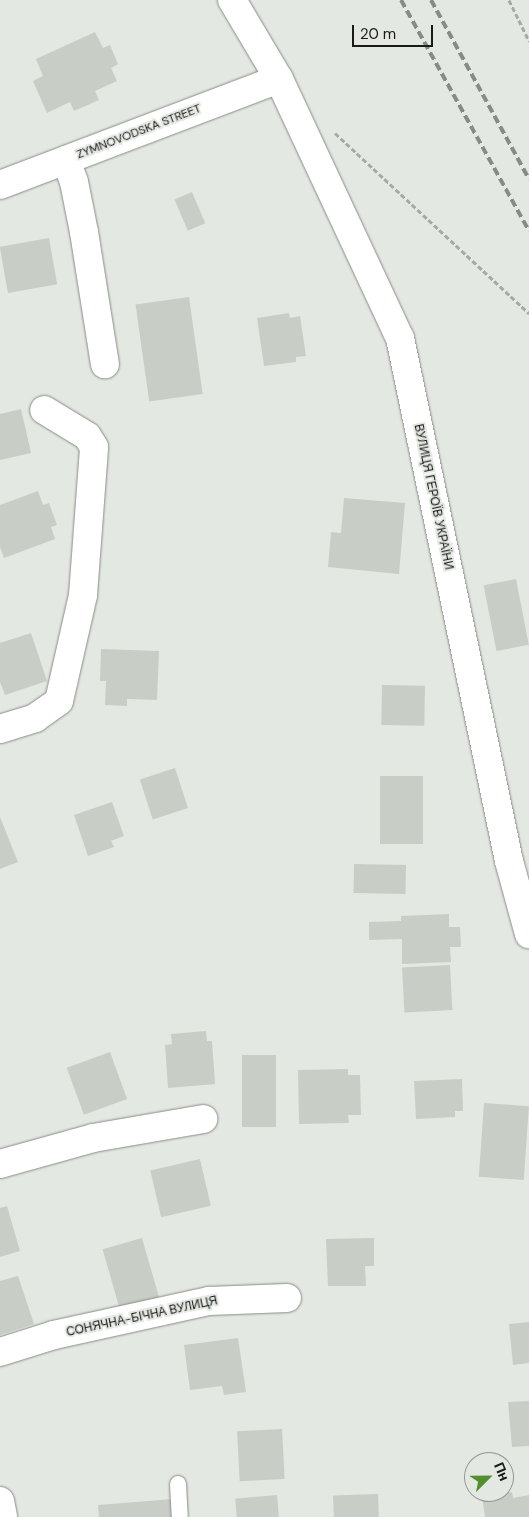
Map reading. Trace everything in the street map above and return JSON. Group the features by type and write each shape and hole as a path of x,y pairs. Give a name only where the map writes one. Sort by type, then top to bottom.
{"street":[{"name":"ВУЛИЦЯ ГЕРОЇВ УКРАЇНИ","path":"232,0 274,72 400,338 508,861 529,934"},
{"name":"ZYMNOVODSKA STREET","path":"0,185 66,160 274,72"},
{"path":"66,160 74,182 84,232 104,364"},
{"path":"0,729 35,718 59,701 83,595 94,447 87,436 44,410"},
{"path":"0,1164 93,1138 203,1118"},
{"name":"СОНЯЧНА-БІЧНА ВУЛИЦЯ","path":"0,1352 54,1335 209,1301 287,1298"},
{"path":"0,1501 3,1517"}],"lane":[{"path":"178,1484 180,1517"}],"path":[{"path":"510,0 529,41"},
{"path":"392,186 529,313"}],"building":[{"path":"95,32 103,48 110,45 118,64 111,68 117,81 95,91 99,100 74,111 70,102 47,113 33,81 43,76 36,59"},
{"path":"192,192 205,223 188,231 175,199"},
{"path":"49,238 57,284 8,293 0,247"},
{"path":"189,297 203,394 149,402 136,305"},
{"path":"289,313 290,318 300,316 306,356 296,357 296,362 264,366 257,318"},
{"path":"21,409 31,453 0,460 0,414"},
{"path":"38,491 43,505 49,503 57,525 51,527 55,539 4,558 0,547 0,505"},
{"path":"344,498 405,503 399,574 328,567 331,532 341,533"},
{"path":"516,579 529,645 496,651 484,585"},
{"path":"31,633 47,681 5,695 0,682 0,643"},
{"path":"101,649 159,651 157,700 127,699 127,706 105,705 106,681 100,681"},
{"path":"382,685 425,686 424,726 381,725"},
{"path":"175,768 188,808 153,819 140,779"},
{"path":"380,776 423,776 423,844 380,844"},
{"path":"112,802 124,836 111,841 114,847 88,856 74,815"},
{"path":"0,817 18,862 0,869"},
{"path":"354,864 406,865 405,894 353,893"},
{"path":"449,914 449,927 460,927 461,947 450,947 451,962 402,964 402,939 369,940 369,922 401,921 401,916"},
{"path":"450,965 452,1010 404,1012 402,968"},
{"path":"206,1031 207,1041 212,1041 215,1084 168,1088 165,1045 172,1044 171,1034"},
{"path":"110,1052 127,1099 84,1115 67,1068"},
{"path":"242,1055 276,1055 276,1127 242,1127"},
{"path":"348,1069 348,1075 360,1075 361,1115 348,1115 349,1123 299,1124 298,1070"},
{"path":"462,1079 463,1111 455,1111 455,1117 416,1119 414,1081"},
{"path":"484,1103 529,1106 524,1180 479,1177"},
{"path":"200,1159 211,1206 161,1217 150,1170"},
{"path":"7,1206 20,1251 0,1257 0,1208"},
{"path":"142,1238 159,1299 120,1310 103,1249"},
{"path":"374,1238 374,1266 365,1266 366,1286 328,1286 326,1239"},
{"path":"18,1276 34,1324 0,1335 0,1281"},
{"path":"529,1322 529,1363 513,1365 509,1324"},
{"path":"238,1338 246,1392 224,1395 222,1386 190,1390 184,1345"},
{"path":"529,1401 529,1446 512,1447 508,1402"},
{"path":"282,1429 285,1479 240,1481 237,1431"},
{"path":"378,1494 379,1517 334,1517 333,1496"},
{"path":"277,1495 279,1517 237,1517 235,1499"},
{"path":"529,1495 529,1517 485,1517 483,1502 514,1502 514,1498"},
{"path":"173,1499 174,1517 99,1517 98,1505"}],"railway":[{"path":"401,0 529,231"},
{"path":"431,0 529,179"}]}
